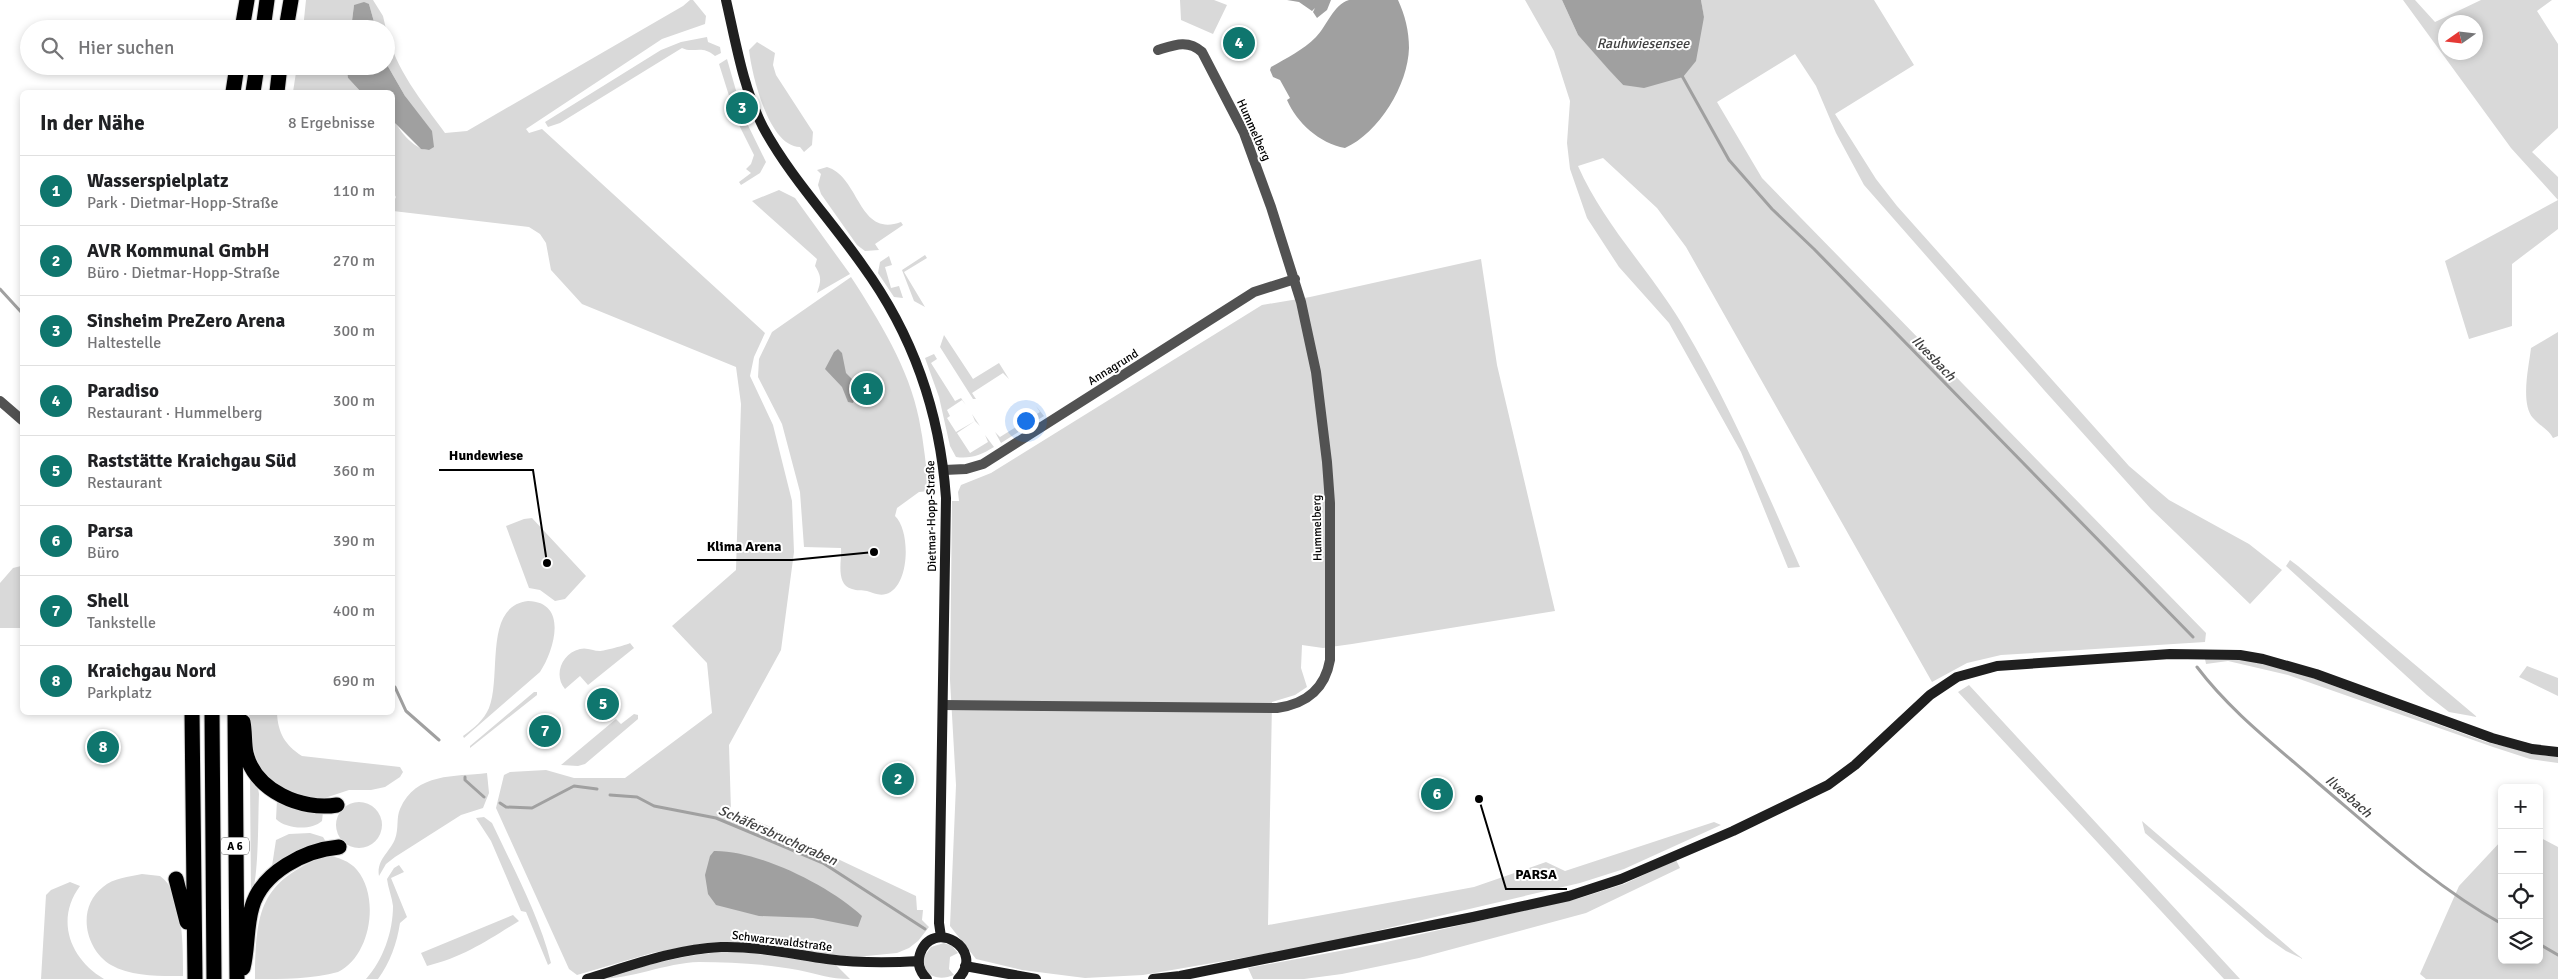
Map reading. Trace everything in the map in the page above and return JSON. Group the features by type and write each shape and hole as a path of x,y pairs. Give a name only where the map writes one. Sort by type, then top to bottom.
{"highway":[{"path":"244,20 247,0"},
{"path":"265,20 268,0"},
{"path":"288,20 291,0"},
{"path":"233,90 236,75"},
{"path":"253,90 256,75"},
{"path":"277,90 279,75"},
{"path":"192,715 195,979"},
{"name":"A 6","path":"212,715 214,979"},
{"name":"A 6","path":"235,715 239,979"},
{"path":"241,715 246,753 256,774 267,787 304,803 337,805"},
{"name":"A 6","path":"239,979 247,949 252,907 261,887 274,874 299,859 325,849 339,847"},
{"path":"176,879 194,963"}],"main road":[{"name":"Dietmar-Hopp-Straße","path":"726,0 743,74 763,127 793,172 863,266 904,332 932,406 944,470 946,498 939,923 942,938"},
{"path":"1153,979 1180,976 1407,931 1594,889 1733,831 1828,785 1855,765 1916,707 1945,684 1968,673 1997,666 2170,654 2240,655 2263,659 2316,674 2492,738 2532,749 2558,752"},
{"path":"927,979 920,969 919,961 925,944 942,938 954,940 966,957 965,966 958,979"},
{"name":"Schwarzwaldstraße","path":"587,979 678,953 720,947 753,948 829,960 870,963 919,961"},
{"path":"965,966 1036,979"}],"street":[{"name":"Hummelberg","path":"943,705 1278,708 1295,704 1317,691 1328,674 1330,660 1330,503 1316,372 1295,279 1272,207 1244,133 1202,52 1190,44 1181,44 1158,50"},
{"name":"Annagrund","path":"944,470 983,464 1254,292 1295,279"},
{"path":"0,401 20,418"}],"shaded area":[{"path":"306,0 373,0 384,20 373,20 369,4 354,5 352,20 304,20"},
{"path":"690,0 693,0 706,16 705,24 662,39 526,129 529,133 542,129 765,333 754,357 750,376 773,425 792,501 794,552 781,650 729,745 731,811 766,825 916,896 917,910 923,910 922,920 929,927 918,941 909,948 897,953 856,957 700,944 652,953 577,975 569,969 496,808 504,775 510,772 546,770 574,778 625,778 712,713 707,663 672,626 736,570 741,404 736,367 582,304 551,270 546,243 540,234 529,227 395,211 395,121 412,143 429,150 405,96 393,75 395,75 395,56 418,96 445,133 467,131 683,6"},
{"path":"1180,0 1214,0 1227,5 1213,34 1181,20"},
{"path":"1525,0 1562,0 1578,35 1623,85 1704,18 1701,0 1874,0 1914,65 1835,114 1876,179 1897,206 2129,466 2169,500 2249,544 2282,570 2250,604 2151,509 1864,185 1836,133 1816,86 1795,54 1717,102 1762,178 2206,633 2205,642 2001,655 1967,663 1932,682 1686,247 1657,208 1603,158 1578,166 1601,208 1682,324 1715,383 1745,444 1800,567 1788,568 1741,452 1669,323 1619,267 1587,218 1570,169 1567,143 1570,101 1554,51"},
{"path":"2403,0 2415,0 2435,22 2438,21 2438,48"},
{"path":"2481,0 2552,0 2537,11 2558,44 2558,128 2532,152 2558,177 2558,200 2511,148 2447,60 2483,60 2483,15 2450,15"},
{"path":"707,37 708,42 720,47 721,53 715,56 710,52 702,50 686,50 682,48 560,123 548,127 545,122 661,50 681,42"},
{"path":"757,42 775,53 773,65 776,75 813,132 812,145 804,152 800,147 789,144 779,136 764,108 758,92 749,50"},
{"path":"727,59 743,115 766,162 760,173 741,185 739,182 751,173 746,169 751,164 754,155 737,121 719,64"},
{"path":"296,75 348,75 359,90 293,90"},
{"path":"827,167 838,173 867,214 876,222 887,225 901,222 903,225 875,244 879,250 865,251 857,245 821,194 818,185 821,174 817,170"},
{"path":"779,190 795,198 850,274 817,293 820,279 815,266 817,259 752,201"},
{"path":"2558,200 2558,229 2512,264 2512,326 2469,339 2445,261"},
{"path":"925,255 927,258 904,272 925,307 914,301 902,270"},
{"path":"889,256 892,265 885,267 891,288 899,286 903,298 894,297 878,273 880,262"},
{"path":"1481,259 1497,365 1555,611 1323,648 1302,645 1301,668 1307,687 1295,695 1272,702 1268,925 1474,887 1546,862 1565,871 1714,822 1721,825 1624,869 1580,883 1311,946 1143,975 1085,978 1022,970 976,959 950,926 956,785 950,680 952,501 959,501 958,492 961,485 991,473 1262,305 1310,297"},
{"path":"851,277 892,345 908,381 921,428 929,491 919,492 897,508 895,516 904,534 906,558 900,581 894,589 883,595 854,590 843,582 840,572 841,548 804,547 800,492 782,424 758,377 759,359 772,332"},
{"path":"2558,332 2558,436 2553,438 2533,418 2529,411 2526,384 2531,348"},
{"path":"944,335 973,379 999,363 1009,379 1003,373 972,393 976,399 973,399 940,347"},
{"path":"934,354 937,359 931,363 955,401 961,398 966,405 962,400 947,410 950,416 947,418 956,432 975,421 957,433 970,453 988,442 985,435 994,447 976,456 956,457 950,446 939,397 925,358"},
{"path":"1036,406 1044,416 1001,443 995,432 1000,437 1040,412"},
{"path":"532,518 586,576 565,599 555,601 540,590 529,588 506,526"},
{"path":"2290,560 2477,717 2449,712 2427,695 2286,566"},
{"path":"20,566 20,628 0,628 0,583 13,568"},
{"path":"528,601 541,603 554,618 553,641 545,663 540,672 464,738 463,736 481,720 489,708 493,694 496,644 499,629 505,615 514,606"},
{"path":"630,643 634,648 588,685 580,676 565,689 561,683 561,665 568,655 574,651 585,648 600,651"},
{"path":"2205,659 2243,660 2277,665 2486,742 2546,756 2558,756 2558,763 2530,759 2493,747 2288,675 2228,661 2206,664"},
{"path":"2527,666 2558,678 2558,696 2519,677"},
{"path":"1969,685 2240,979 2224,979 1958,692"},
{"path":"534,692 537,692 537,695 470,748 470,746"},
{"path":"634,714 638,715 638,719 585,764 578,766 561,765 616,719 621,724"},
{"path":"249,715 277,715 279,727 287,743 302,756 400,767 403,772 400,777 385,787 371,790 349,790 316,801 276,786 260,770 251,741"},
{"path":"487,773 489,793 483,808 461,815 395,857 386,864 379,876 381,861 393,844 396,835 400,809 407,797 416,788 426,782 450,776"},
{"path":"250,778 258,788 259,794 257,863 254,888 251,894"},
{"path":"277,800 323,812 322,821 312,826 299,828 286,825 276,819"},
{"path":"359,802 372,806 378,812 382,825 378,838 372,844 359,848 346,844 340,838 336,825 340,812 346,806"},
{"path":"484,817 492,823 533,909 551,963 548,965 526,912 521,911 491,841 476,818"},
{"path":"2142,821 2303,959 2286,951 2266,937 2145,833"},
{"path":"310,833 323,837 326,842 274,867 272,866 276,840 289,834"},
{"path":"2543,839 2558,847 2558,979 2426,979 2420,974 2459,886 2498,844 2498,964 2543,964"},
{"path":"327,855 351,864 364,881 370,910 365,940 358,953 349,964 338,972 287,979 255,979 257,935 260,917 266,902 275,888 287,876 304,865"},
{"path":"1676,860 1680,868 1586,913 1419,958 1342,974 1304,979 1253,979 1248,968 1382,943 1580,898 1624,884"},
{"path":"399,865 404,872 391,878 407,917 400,923 392,952 382,973 378,979 366,979 382,954 389,936 393,906 387,879 394,868"},
{"path":"142,874 160,876 168,884 174,895 182,937 183,976 146,975 119,969 102,958 90,939 87,917 89,906 95,896 103,887 111,882"},
{"path":"70,882 80,886 72,899 68,912 70,938 82,961 104,979 41,979 46,895 51,890"},
{"path":"513,915 519,921 486,941 453,958 427,966 421,953"},
{"path":"944,943 952,946 958,953 950,957 949,969 954,975 943,978 935,977 926,971 923,958 931,947"},
{"path":"734,951 835,964 850,979 774,966 699,962 598,979 682,957"}],"water":[{"path":"1287,0 1331,0 1327,10 1317,18 1313,12 1315,8 1312,11 1299,2"},
{"path":"1349,0 1398,0 1406,23 1409,48 1403,77 1389,106 1380,120 1369,131 1345,148 1326,142 1303,124 1291,108 1287,100 1290,98 1280,80 1273,77 1270,70 1271,67 1295,54 1311,42 1339,6"},
{"name":"Rauhwiesensee","path":"1562,0 1701,0 1704,17 1696,61 1683,77 1644,88 1623,85 1578,35"},
{"path":"364,2 369,4 373,20 352,20 354,5"},
{"path":"348,75 393,75 405,96 432,131 434,147 429,150 421,149 395,123 395,90 359,90"},
{"path":"838,349 842,353 846,373 852,379 855,398 853,403 848,402 842,387 825,369 834,352"},
{"path":"714,851 732,852 772,863 813,882 832,893 862,916 858,927 813,918 759,916 716,905 708,894 705,875 710,856"}],"waterway":[{"name":"Ilvesbach","path":"1681,74 1729,160 1772,209 1814,249 2193,637"},
{"name":"Schäfersbruchgraben","path":"0,289 20,311"},
{"name":"Ilvesbach","path":"2197,667 2224,699 2254,728 2384,840 2429,876 2498,922"},
{"name":"Schäfersbruchgraben","path":"395,687 406,711 439,740"},
{"name":"Schäfersbruchgraben","path":"465,777 465,780 484,797"},
{"name":"Schäfersbruchgraben","path":"500,803 506,807 532,808 574,786 597,789"},
{"name":"Schäfersbruchgraben","path":"610,795 637,797 654,806 716,818 823,863 925,929"},
{"name":"Ilvesbach","path":"2543,946 2558,955"}],"place":[{"name":"Paradiso","path":"1239,43"},
{"name":"Sinsheim PreZero Arena","path":"742,108"},
{"name":"Wasserspielplatz","path":"867,389"},
{"name":"Klima Arena","path":"874,552"},
{"name":"Hundewiese","path":"547,563"},
{"name":"Raststätte Kraichgau Süd","path":"603,704"},
{"name":"Shell","path":"545,731"},
{"name":"Kraichgau Nord","path":"103,747"},
{"name":"AVR Kommunal GmbH","path":"898,779"},
{"name":"Parsa","path":"1437,794"},
{"name":"PARSA","path":"1479,799"}]}
